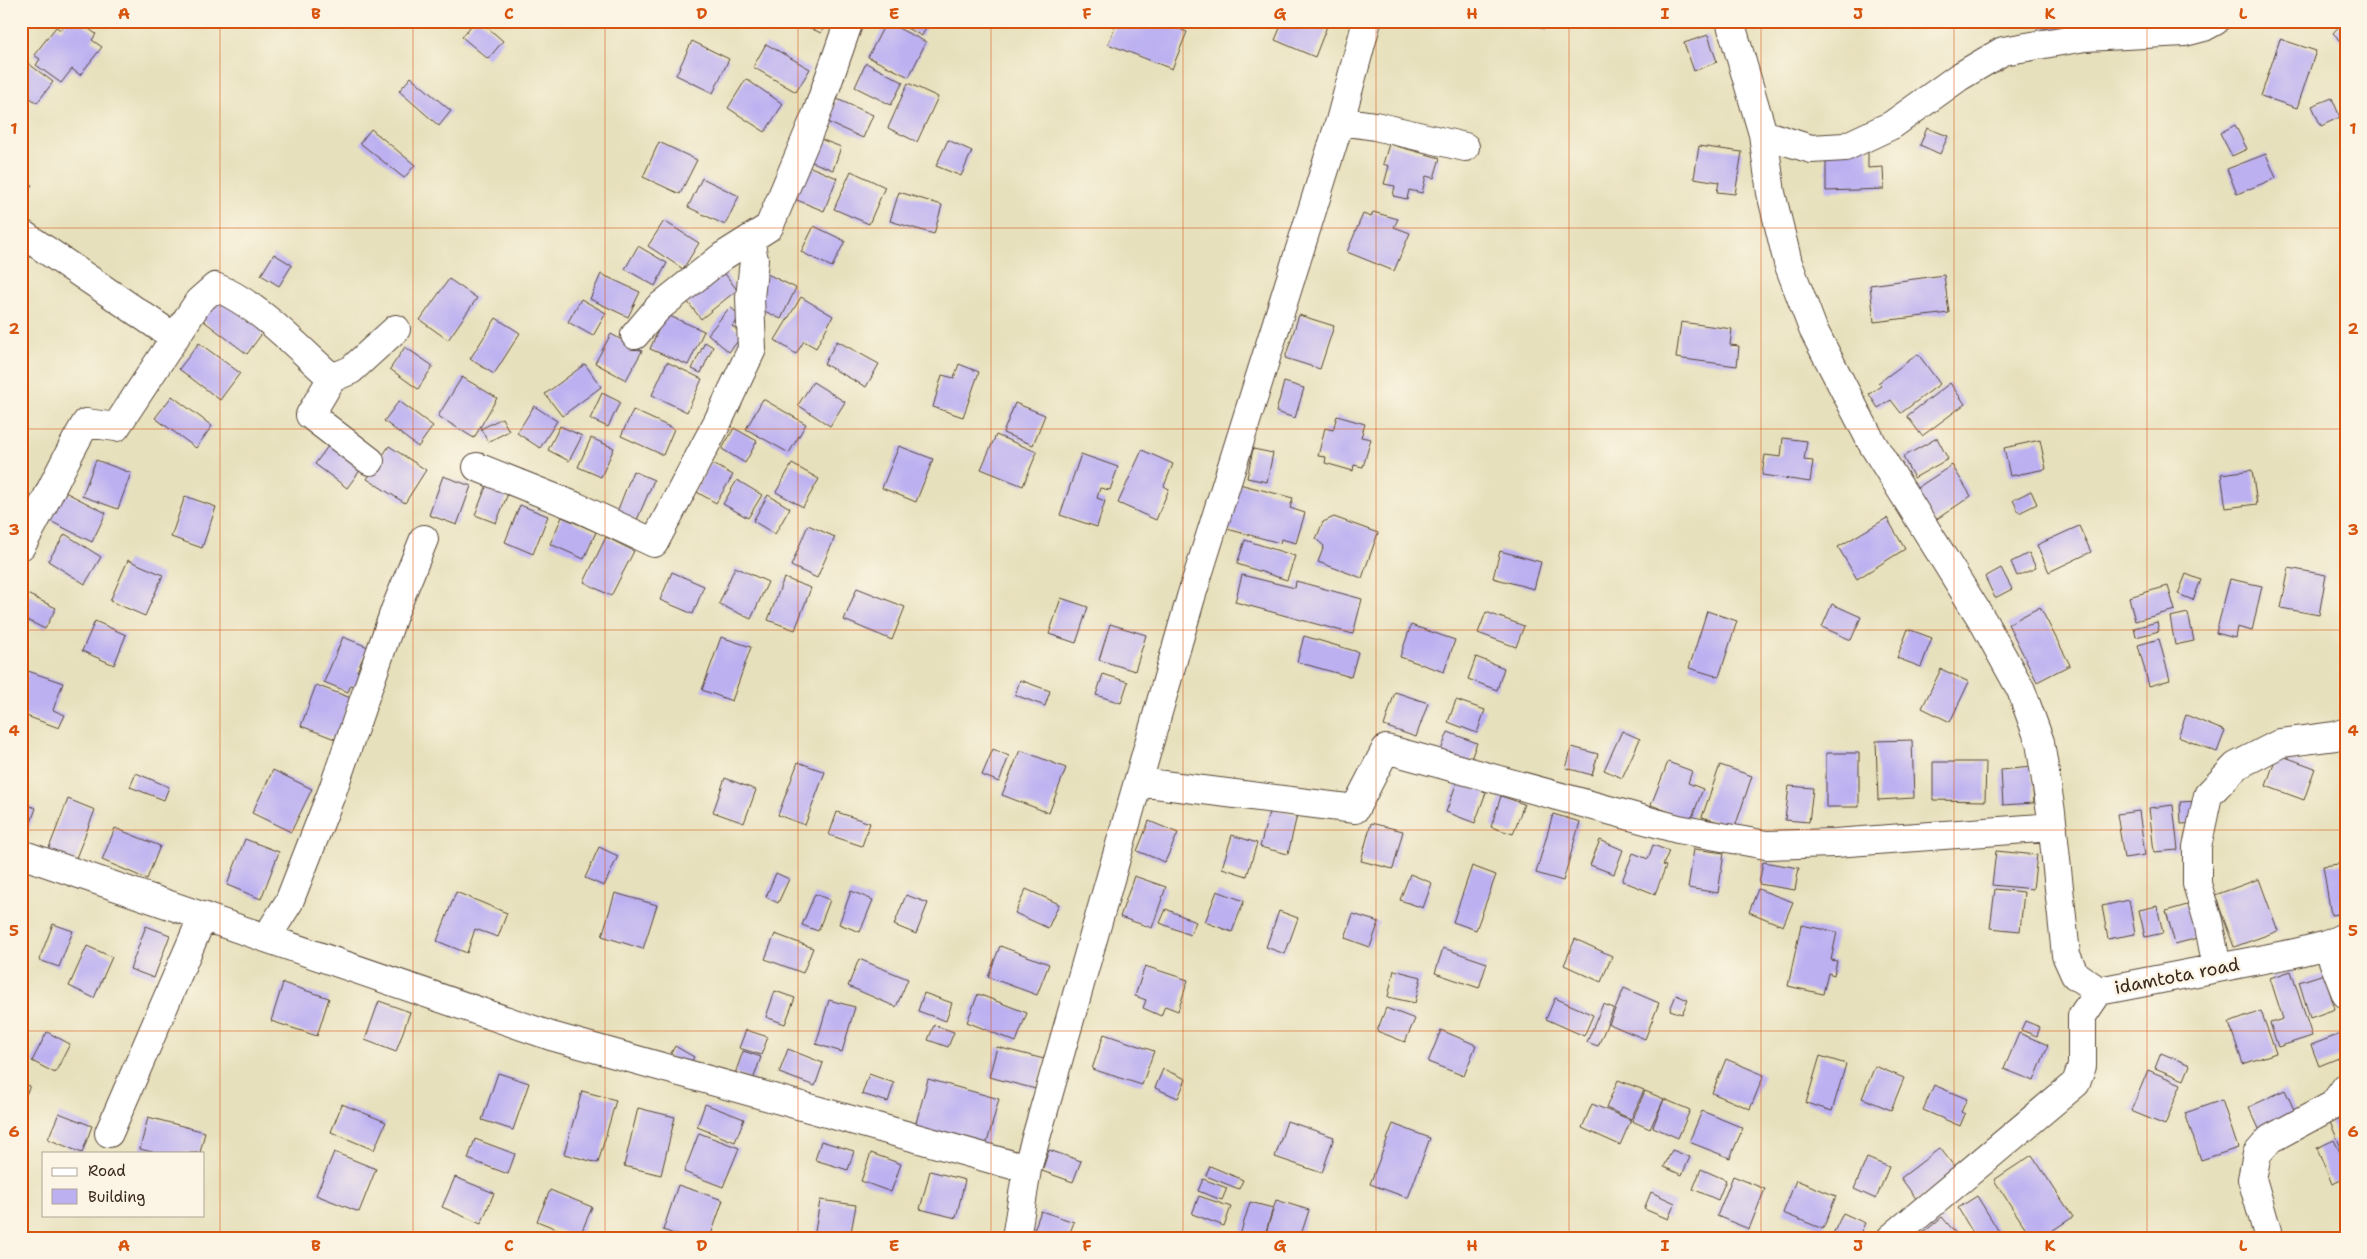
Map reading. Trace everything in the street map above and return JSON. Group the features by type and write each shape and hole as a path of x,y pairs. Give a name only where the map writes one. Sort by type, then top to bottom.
{"street":[{"path":"635,335 658,308 723,256 769,227 817,113 849,21"},
{"path":"1016,1238 1028,1169 1191,597 1340,122 1367,21"},
{"path":"1730,21 1763,134 1771,193 1788,263 1813,329 1872,443 1984,622 2021,690 2040,742 2053,826 2066,955 2075,975 2099,990"},
{"path":"1763,134 1811,149 1844,147 1892,124 1960,77 2003,51 2085,37 2186,32 2204,27 2215,21"},
{"path":"1340,122 1375,126 1465,147"},
{"path":"21,233 174,337"},
{"path":"477,467 577,507 654,543 718,421 752,349 750,298 754,260 750,239"},
{"path":"21,546 36,521 66,457 86,423 116,427 199,301 215,287 228,292 273,325 332,378"},
{"path":"370,461 310,415 332,378 351,370 396,329"},
{"path":"267,937 293,892 332,792 395,610 424,539"},
{"path":"2217,968 2208,921 2197,884 2197,847 2208,795 2236,766 2281,743 2336,736 2346,732"},
{"path":"1139,782 1355,809 1386,749 1678,829 1766,845 2053,826"},
{"path":"21,854 551,1036 1028,1169"},
{"path":"109,1133 203,916"},
{"path":"2336,940 2346,994"},
{"name":"idamtota road","path":"1891,1238 2076,1083 2082,1066 2082,1016 2099,990 2295,953 2336,940"},
{"path":"2267,1231 2252,1178 2257,1154 2270,1139 2333,1105 2346,1088"}],"building":[{"path":"67,21 78,21 96,34 92,40 102,47 80,75 72,69 61,83 36,65 40,59 34,55 56,27 61,30"},
{"path":"475,21 480,21 503,41 488,59 462,37"},
{"path":"795,21 827,21 821,33"},
{"path":"893,21 929,21 922,36"},
{"path":"1117,21 1166,21 1165,23 1187,32 1172,69 1108,44"},
{"path":"1283,21 1329,21 1315,57 1275,40"},
{"path":"1524,21 1547,21 1544,29"},
{"path":"1590,21 1610,21 1607,28"},
{"path":"2033,21 2068,21 2064,34 2032,24"},
{"path":"2344,21 2346,22 2346,46 2333,33"},
{"path":"886,22 926,42 909,77 868,57"},
{"path":"1708,35 1717,62 1694,71 1684,43"},
{"path":"2280,39 2316,51 2297,108 2261,96"},
{"path":"692,41 729,59 713,93 676,75"},
{"path":"766,44 810,69 796,92 753,67"},
{"path":"21,58 53,82 37,103 21,91"},
{"path":"866,63 903,82 891,105 855,87"},
{"path":"411,77 451,111 439,126 399,91"},
{"path":"746,79 783,104 765,132 728,108"},
{"path":"908,83 938,97 917,142 888,128"},
{"path":"2332,98 2340,117 2321,126 2312,106"},
{"path":"837,99 873,115 863,138 827,122"},
{"path":"2235,125 2247,149 2232,156 2220,133"},
{"path":"1927,128 1948,136 1940,154 1920,145"},
{"path":"371,129 415,165 404,178 360,143"},
{"path":"815,137 841,147 833,170 807,160"},
{"path":"948,140 972,151 961,176 936,166"},
{"path":"659,142 697,160 680,194 643,177"},
{"path":"1389,144 1440,158 1434,178 1426,176 1422,193 1409,190 1407,199 1393,196 1395,186 1384,184 1389,166 1383,164"},
{"path":"1699,146 1742,152 1735,194 1717,192 1719,182 1694,178"},
{"path":"1868,147 1868,168 1883,167 1884,189 1826,191 1826,148"},
{"path":"2266,154 2276,178 2237,194 2227,169"},
{"path":"801,163 837,178 824,211 787,196"},
{"path":"851,171 885,187 869,224 834,209"},
{"path":"21,176 32,185 21,199"},
{"path":"702,178 739,196 725,225 688,207"},
{"path":"899,192 942,205 934,234 890,221"},
{"path":"1373,212 1398,219 1394,227 1410,233 1394,271 1347,252 1363,214 1371,217"},
{"path":"664,221 699,243 683,269 648,246"},
{"path":"814,226 845,241 832,267 801,252"},
{"path":"638,246 667,263 655,286 625,269"},
{"path":"274,254 292,265 279,286 261,275"},
{"path":"720,267 737,290 701,319 683,296"},
{"path":"761,271 796,288 781,319 746,302"},
{"path":"601,274 640,292 628,317 590,299"},
{"path":"1944,275 1949,313 1874,322 1870,285"},
{"path":"449,279 477,298 448,340 420,320"},
{"path":"219,296 264,331 247,354 201,319"},
{"path":"801,297 833,316 816,348 804,341 796,354 775,340"},
{"path":"581,299 606,313 593,336 568,322"},
{"path":"730,307 741,316 732,326 743,335 729,352 708,334"},
{"path":"665,314 704,331 688,365 650,349"},
{"path":"1299,315 1334,326 1320,369 1285,358"},
{"path":"496,318 520,333 494,374 470,359"},
{"path":"1681,322 1732,329 1730,345 1739,346 1737,366 1676,358"},
{"path":"611,334 642,351 626,380 595,363"},
{"path":"837,341 879,364 866,387 824,364"},
{"path":"705,342 713,347 701,373 692,369"},
{"path":"199,343 240,373 220,400 179,369"},
{"path":"405,347 433,366 418,389 390,369"},
{"path":"1918,354 1940,384 1901,413 1891,400 1878,408 1869,394 1881,386 1878,383"},
{"path":"667,362 702,379 687,412 652,395"},
{"path":"585,364 601,387 562,416 545,394"},
{"path":"959,364 979,372 963,417 933,407 942,375 954,378"},
{"path":"462,377 497,398 474,438 438,416"},
{"path":"813,382 845,402 830,426 798,405"},
{"path":"1284,382 1304,388 1295,418 1276,412"},
{"path":"1950,383 1965,404 1922,436 1907,416"},
{"path":"602,393 620,402 608,427 590,419"},
{"path":"172,396 212,426 196,448 155,418"},
{"path":"763,399 806,424 789,453 746,429"},
{"path":"399,401 433,426 418,447 384,421"},
{"path":"1015,403 1045,415 1033,445 1003,433"},
{"path":"534,406 557,421 540,448 517,433"},
{"path":"633,410 674,429 663,455 621,436"},
{"path":"1337,416 1365,424 1361,437 1371,439 1363,467 1354,465 1353,471 1325,463 1326,457 1318,456 1325,428 1333,430"},
{"path":"502,418 509,431 488,442 481,429"},
{"path":"560,426 582,436 569,461 548,450"},
{"path":"734,428 757,441 745,463 722,449"},
{"path":"996,435 1037,452 1023,486 981,469"},
{"path":"591,438 614,448 601,477 578,467"},
{"path":"1783,438 1807,441 1804,460 1813,461 1810,482 1762,475 1765,455 1781,457"},
{"path":"1937,438 1948,459 1914,478 1903,457"},
{"path":"2040,440 2046,469 2010,476 2004,448"},
{"path":"331,442 364,465 347,488 315,464"},
{"path":"389,446 426,470 405,503 367,479"},
{"path":"899,446 933,459 916,502 882,488"},
{"path":"1253,449 1273,453 1267,482 1247,478"},
{"path":"1142,450 1173,464 1164,486 1169,489 1156,520 1118,503"},
{"path":"1081,454 1118,467 1110,490 1100,488 1097,498 1105,501 1097,527 1060,515"},
{"path":"96,460 131,473 118,509 82,496"},
{"path":"711,463 733,475 716,503 695,491"},
{"path":"792,464 819,479 803,507 776,492"},
{"path":"1952,465 1971,496 1934,521 1914,490"},
{"path":"2252,470 2257,504 2226,508 2221,474"},
{"path":"633,471 654,480 637,520 617,512"},
{"path":"443,476 471,486 457,525 429,515"},
{"path":"737,480 762,495 748,518 723,504"},
{"path":"488,482 509,491 496,523 475,515"},
{"path":"1239,484 1293,498 1290,508 1305,513 1296,543 1281,539 1280,543 1227,529"},
{"path":"2031,491 2037,504 2019,513 2013,500"},
{"path":"65,492 106,513 92,542 50,521"},
{"path":"768,495 790,508 775,534 753,521"},
{"path":"185,496 216,507 202,548 171,537"},
{"path":"520,505 548,516 533,554 505,542"},
{"path":"562,517 596,532 584,559 550,544"},
{"path":"1334,517 1378,533 1362,578 1318,562 1324,546 1316,539 1323,522"},
{"path":"1887,518 1905,549 1857,579 1838,547"},
{"path":"808,525 835,537 817,578 791,566"},
{"path":"2079,526 2091,552 2049,572 2037,545"},
{"path":"65,534 101,557 85,584 48,561"},
{"path":"606,537 634,551 611,596 584,582"},
{"path":"1245,540 1295,556 1287,580 1237,564"},
{"path":"1500,551 1541,562 1534,589 1493,578"},
{"path":"2029,553 2036,568 2017,576 2011,562"},
{"path":"128,560 163,575 145,616 110,601"},
{"path":"735,567 768,582 751,619 719,604"},
{"path":"2001,568 2012,589 1995,598 1985,577"},
{"path":"2289,568 2326,575 2319,615 2281,608"},
{"path":"672,572 704,586 693,614 660,600"},
{"path":"2186,574 2201,580 2193,600 2178,594"},
{"path":"1242,575 1295,588 1296,581 1362,599 1353,634 1235,602"},
{"path":"784,578 811,588 795,630 768,620"},
{"path":"2230,579 2262,586 2252,631 2237,627 2235,638 2216,633"},
{"path":"2168,586 2175,610 2135,621 2129,597"},
{"path":"857,588 905,607 892,640 844,620"},
{"path":"21,591 56,608 45,629 21,617"},
{"path":"1061,598 1088,607 1076,643 1049,634"},
{"path":"1832,604 1861,617 1851,640 1822,627"},
{"path":"2040,607 2070,665 2037,682 2008,624"},
{"path":"1707,611 1737,621 1719,677 1689,668"},
{"path":"1486,612 1524,626 1516,647 1478,633"},
{"path":"2188,613 2194,641 2175,645 2170,617"},
{"path":"95,621 126,635 114,665 82,651"},
{"path":"2157,622 2159,631 2136,637 2134,628"},
{"path":"1110,624 1146,635 1135,671 1099,660"},
{"path":"1411,625 1455,640 1444,672 1400,657"},
{"path":"1908,629 1932,638 1921,667 1897,658"},
{"path":"1304,636 1358,652 1351,677 1297,662"},
{"path":"343,637 368,647 357,671 365,674 359,688 351,685 348,692 324,682"},
{"path":"721,637 751,647 732,701 702,690"},
{"path":"2159,639 2170,680 2149,686 2138,645"},
{"path":"1476,657 1504,668 1497,690 1468,679"},
{"path":"1941,669 1969,682 1950,722 1922,708"},
{"path":"28,671 63,683 53,710 65,715 59,728 21,714 21,691"},
{"path":"1103,674 1128,682 1121,703 1096,695"},
{"path":"1020,680 1050,691 1045,706 1015,695"},
{"path":"316,685 351,698 335,739 301,726"},
{"path":"1395,692 1428,703 1416,737 1384,726"},
{"path":"1456,700 1485,710 1477,733 1448,722"},
{"path":"2186,715 2225,731 2217,752 2178,737"},
{"path":"1622,731 1640,739 1622,778 1604,770"},
{"path":"1448,732 1477,743 1469,764 1440,753"},
{"path":"1912,740 1914,798 1878,800 1876,741"},
{"path":"1572,747 1598,754 1592,775 1566,768"},
{"path":"993,749 1009,756 999,782 982,775"},
{"path":"1020,750 1066,768 1049,813 1002,795"},
{"path":"1826,753 1859,753 1859,807 1826,807"},
{"path":"2277,754 2315,768 2304,800 2266,786"},
{"path":"798,762 825,772 805,825 778,815"},
{"path":"1668,762 1692,771 1688,783 1703,789 1691,820 1651,805"},
{"path":"1933,762 1986,762 1985,801 1933,800"},
{"path":"1720,765 1752,776 1735,827 1702,817"},
{"path":"2031,767 2034,803 2003,805 2001,770"},
{"path":"273,770 312,789 291,832 252,813"},
{"path":"136,773 169,787 164,800 130,787"},
{"path":"725,778 756,790 744,823 713,812"},
{"path":"1457,782 1486,792 1475,823 1446,812"},
{"path":"1789,786 1813,788 1809,822 1785,820"},
{"path":"1501,796 1524,804 1513,834 1491,827"},
{"path":"68,799 95,810 74,863 47,853"},
{"path":"2197,801 2198,823 2181,824 2180,802"},
{"path":"21,803 36,808 26,837 21,835"},
{"path":"2173,805 2178,850 2154,852 2149,808"},
{"path":"1270,808 1297,815 1288,854 1260,847"},
{"path":"2139,811 2145,855 2124,858 2117,814"},
{"path":"837,812 870,823 862,846 829,835"},
{"path":"1553,814 1580,822 1563,881 1536,873"},
{"path":"1149,821 1178,833 1165,862 1137,851"},
{"path":"1371,823 1403,831 1393,869 1361,861"},
{"path":"115,828 160,846 147,879 102,860"},
{"path":"1232,835 1257,843 1247,876 1222,868"},
{"path":"245,839 279,852 261,899 227,885"},
{"path":"1600,840 1623,850 1614,874 1590,865"},
{"path":"1653,845 1669,851 1663,865 1666,866 1655,894 1622,881 1633,853 1648,859"},
{"path":"599,847 618,856 604,886 585,878"},
{"path":"1694,849 1724,853 1718,893 1688,888"},
{"path":"1996,851 2037,855 2033,889 1992,885"},
{"path":"1763,862 1799,868 1795,890 1759,884"},
{"path":"2346,863 2346,913 2331,915 2323,866"},
{"path":"1472,866 1496,875 1476,930 1453,922"},
{"path":"776,873 789,879 778,903 766,897"},
{"path":"1410,874 1432,883 1423,908 1400,900"},
{"path":"1134,876 1166,887 1152,928 1120,917"},
{"path":"2259,879 2278,931 2234,947 2215,895"},
{"path":"1026,889 1059,904 1048,928 1015,913"},
{"path":"1758,889 1793,902 1783,926 1749,912"},
{"path":"1995,889 2024,892 2020,931 1990,928"},
{"path":"851,891 873,900 860,932 839,924"},
{"path":"1217,891 1244,901 1232,932 1205,922"},
{"path":"456,892 507,913 498,937 475,929 467,953 437,941"},
{"path":"615,893 657,905 643,949 602,936"},
{"path":"815,894 830,900 818,931 802,925"},
{"path":"906,895 928,903 916,934 894,925"},
{"path":"2129,900 2135,934 2108,939 2102,906"},
{"path":"2194,903 2202,937 2175,944 2166,911"},
{"path":"2157,906 2163,933 2145,937 2139,910"},
{"path":"1166,909 1196,922 1190,935 1160,923"},
{"path":"1279,911 1298,918 1285,954 1266,947"},
{"path":"1353,914 1379,922 1370,947 1345,938"},
{"path":"53,924 73,931 59,967 39,960"},
{"path":"1801,925 1837,932 1831,960 1837,961 1834,975 1828,973 1823,994 1788,986"},
{"path":"146,926 170,935 154,978 130,969"},
{"path":"775,934 813,948 803,973 765,959"},
{"path":"1575,939 1612,956 1601,982 1564,965"},
{"path":"87,946 112,957 94,998 69,986"},
{"path":"1000,946 1049,964 1037,995 988,977"},
{"path":"1443,948 1487,963 1479,988 1435,973"},
{"path":"859,959 908,979 896,1007 848,986"},
{"path":"1145,966 1188,980 1178,1011 1165,1006 1161,1016 1143,1008 1146,1000 1135,996"},
{"path":"1394,970 1421,977 1415,1003 1388,997"},
{"path":"2291,971 2312,1036 2278,1047 2270,1023 2283,1019 2270,978"},
{"path":"2324,974 2335,1009 2310,1018 2299,982"},
{"path":"283,983 329,998 317,1036 271,1021"},
{"path":"1624,988 1659,1003 1645,1039 1609,1024"},
{"path":"775,991 795,998 785,1024 766,1017"},
{"path":"924,993 952,1003 946,1021 918,1011"},
{"path":"978,994 1027,1013 1016,1042 967,1022"},
{"path":"1676,995 1688,1000 1682,1014 1670,1010"},
{"path":"1555,998 1593,1015 1584,1036 1546,1019"},
{"path":"829,1000 855,1007 842,1052 816,1044"},
{"path":"379,1001 410,1012 396,1052 365,1040"},
{"path":"1603,1004 1614,1008 1598,1046 1587,1042"},
{"path":"1386,1008 1415,1019 1405,1042 1377,1031"},
{"path":"2261,1011 2276,1053 2243,1064 2229,1023"},
{"path":"2025,1021 2040,1027 2037,1036 2021,1030"},
{"path":"934,1025 954,1032 948,1047 928,1040"},
{"path":"746,1030 768,1037 761,1055 739,1048"},
{"path":"1441,1030 1476,1045 1464,1076 1428,1062"},
{"path":"47,1032 70,1044 55,1073 32,1061"},
{"path":"2346,1032 2346,1055 2319,1066 2311,1045"},
{"path":"2019,1033 2048,1045 2034,1081 2004,1069"},
{"path":"1104,1034 1154,1051 1142,1085 1092,1069"},
{"path":"675,1046 694,1057 688,1068 669,1057"},
{"path":"997,1047 1044,1059 1036,1089 989,1077"},
{"path":"788,1049 823,1063 815,1086 779,1073"},
{"path":"743,1051 761,1057 753,1080 735,1074"},
{"path":"2161,1053 2190,1065 2184,1080 2155,1068"},
{"path":"1820,1056 1846,1064 1832,1111 1806,1103"},
{"path":"1726,1059 1764,1075 1750,1109 1712,1093"},
{"path":"1875,1066 1904,1078 1891,1110 1862,1098"},
{"path":"1163,1069 1186,1079 1178,1098 1155,1088"},
{"path":"2148,1070 2181,1084 2165,1125 2131,1111"},
{"path":"498,1073 529,1083 513,1130 482,1120"},
{"path":"869,1074 894,1083 888,1102 862,1094"},
{"path":"928,1079 999,1099 985,1150 914,1130"},
{"path":"1618,1080 1644,1090 1631,1119 1606,1108"},
{"path":"21,1082 30,1086 21,1105"},
{"path":"1934,1085 1967,1099 1961,1112 1965,1114 1960,1126 1923,1110"},
{"path":"2285,1090 2296,1114 2260,1131 2249,1107"},
{"path":"582,1091 616,1100 598,1163 564,1154"},
{"path":"1645,1091 1664,1099 1650,1129 1632,1121"},
{"path":"1664,1099 1690,1110 1678,1138 1653,1127"},
{"path":"2222,1100 2238,1148 2201,1160 2185,1113"},
{"path":"342,1104 386,1122 374,1150 331,1132"},
{"path":"705,1104 744,1119 735,1142 697,1127"},
{"path":"1592,1104 1631,1120 1620,1145 1582,1128"},
{"path":"638,1108 675,1117 661,1175 624,1166"},
{"path":"1702,1111 1743,1128 1730,1158 1689,1142"},
{"path":"59,1113 92,1126 82,1152 48,1139"},
{"path":"2346,1116 2346,1159 2330,1122"},
{"path":"148,1117 205,1132 200,1152 152,1152 140,1149"},
{"path":"1287,1121 1334,1137 1322,1173 1275,1157"},
{"path":"1393,1124 1430,1138 1408,1198 1370,1184"},
{"path":"699,1133 739,1148 723,1187 684,1172"},
{"path":"475,1139 515,1154 508,1174 468,1159"},
{"path":"2334,1140 2346,1164 2346,1178 2332,1184 2317,1148"},
{"path":"821,1141 854,1151 848,1170 815,1160"},
{"path":"1940,1148 1957,1170 1917,1200 1901,1178"},
{"path":"1049,1150 1081,1161 1073,1182 1042,1171"},
{"path":"1672,1150 1690,1157 1682,1175 1664,1167"},
{"path":"334,1152 376,1169 359,1212 316,1195"},
{"path":"871,1153 901,1164 891,1192 861,1181"},
{"path":"2032,1155 2073,1217 2041,1238 2032,1238 1994,1180"},
{"path":"1867,1158 1889,1167 1876,1199 1854,1189"},
{"path":"1210,1166 1243,1180 1239,1189 1206,1176"},
{"path":"1701,1169 1726,1180 1718,1200 1693,1189"},
{"path":"930,1171 965,1180 956,1218 920,1209"},
{"path":"1733,1176 1765,1189 1749,1229 1717,1216"},
{"path":"455,1177 494,1193 481,1224 442,1207"},
{"path":"1203,1179 1227,1188 1222,1200 1198,1191"},
{"path":"1796,1180 1836,1196 1823,1229 1783,1213"},
{"path":"678,1185 723,1200 710,1238 685,1238 663,1230"},
{"path":"550,1190 592,1207 579,1238 537,1221"},
{"path":"1651,1192 1675,1203 1668,1219 1644,1209"},
{"path":"1199,1196 1231,1207 1224,1226 1192,1214"},
{"path":"1977,1196 2003,1238 1976,1238 1958,1208"},
{"path":"820,1200 856,1205 850,1238 814,1238"},
{"path":"1276,1200 1309,1210 1300,1238 1265,1236"},
{"path":"1250,1202 1273,1208 1264,1238 1250,1238 1240,1235"},
{"path":"1041,1211 1074,1222 1068,1238 1031,1238"},
{"path":"1843,1213 1865,1223 1858,1238 1831,1238"},
{"path":"1942,1217 1960,1238 1917,1238"}]}
